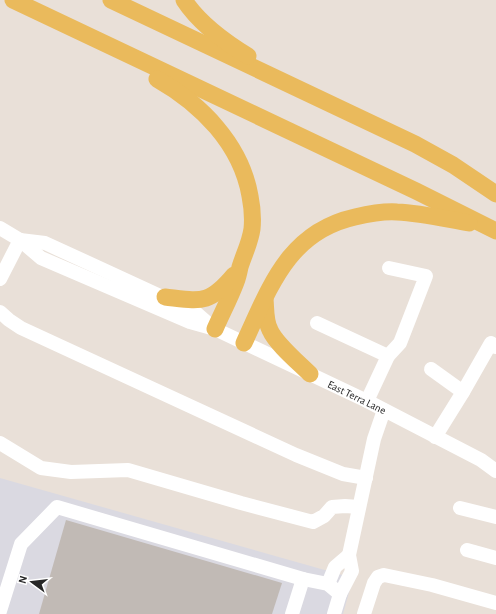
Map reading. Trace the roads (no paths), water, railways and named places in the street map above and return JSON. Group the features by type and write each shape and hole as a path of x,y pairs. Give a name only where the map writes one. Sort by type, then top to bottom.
{"main road":[{"path":"13,0 491,228"},
{"path":"111,0 415,144 453,165 496,194"},
{"path":"184,0 205,24 237,50 318,98"},
{"path":"76,30 174,89 208,118 223,135 243,169 252,206 252,228 237,281 215,329"},
{"path":"244,343 265,297 281,268 300,244 319,230 338,221 368,214 396,212 491,228"},
{"path":"165,297 202,300 213,296 223,288 240,267"},
{"path":"265,297 266,315 270,331 281,345 310,374"}],"street":[{"name":"East Terra Lane","path":"0,228 20,240 41,258 190,322 215,329 384,410 481,460 496,471"},
{"name":"East Terra Lane","path":"20,240 45,243 165,297 194,312 215,329"},
{"path":"0,279 20,240"},
{"path":"366,401 388,356 400,343 426,276 389,268"},
{"path":"0,312 21,328 296,455 343,474 366,478"},
{"path":"317,324 388,356"},
{"path":"435,436 463,392 491,343 496,347"},
{"path":"431,369 463,392"},
{"path":"334,614 340,594 352,571 349,556 374,439 384,410"},
{"path":"0,443 41,468 71,472 128,470 240,503 313,522 324,516 332,507 345,506 359,508"},
{"path":"0,611 21,544 57,507 303,579 328,584 340,594"},
{"path":"460,508 496,517"},
{"path":"467,550 496,558"},
{"path":"328,584 335,567 349,556"},
{"path":"364,614 374,583 378,577 384,576 432,585 496,603"},
{"path":"292,614 303,579"}]}
